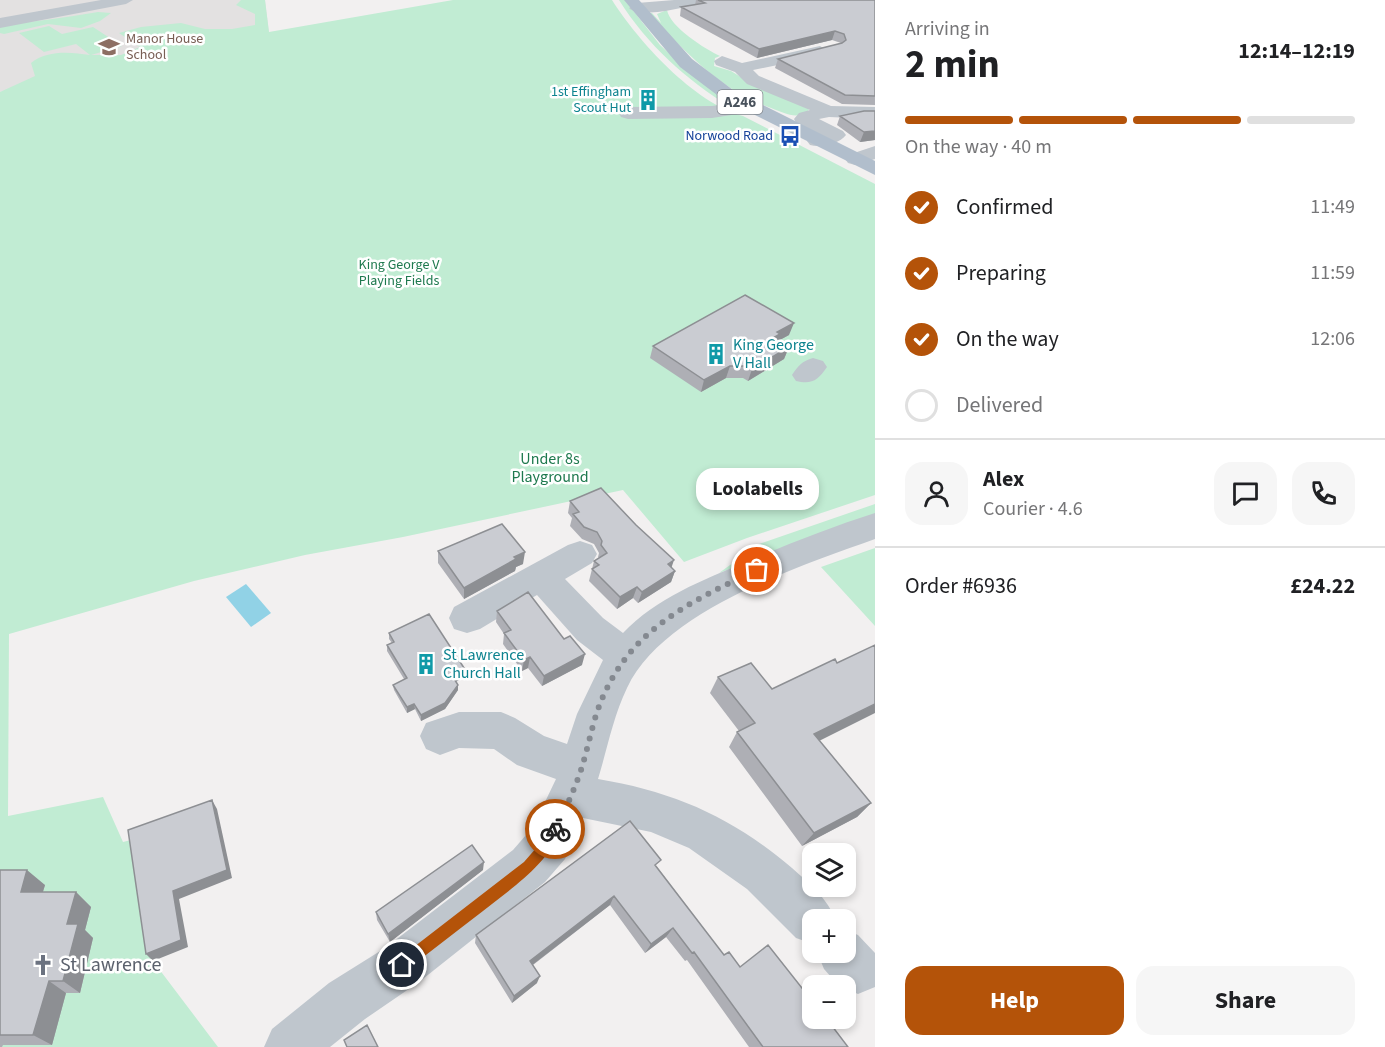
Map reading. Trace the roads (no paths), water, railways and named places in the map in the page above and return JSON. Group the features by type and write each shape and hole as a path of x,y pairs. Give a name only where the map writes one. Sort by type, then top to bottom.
{"main road":[{"name":"A246","path":"634,4 686,63 727,94 750,107 794,122 817,141 875,169"}],"street":[{"path":"0,23 126,0"},
{"path":"634,4 666,6 696,0"},
{"path":"741,68 781,61 829,45"},
{"path":"722,61 741,68 753,80 828,111 870,121"},
{"path":"680,103 712,112"},
{"path":"628,112 712,112 750,107"},
{"path":"794,122 828,111"},
{"path":"817,141 870,121"},
{"path":"794,122 836,135"},
{"path":"855,159 875,152"},
{"path":"290,1047 347,1002 429,944 529,866 549,843 577,782 597,714 611,680 626,656 644,636 667,617 715,590 803,552 875,526"},
{"path":"467,618 580,554"},
{"path":"542,577 590,629 626,656"},
{"path":"440,736 459,730 501,732 577,782 697,828 770,878 802,910"}],"water":[{"path":"246,584 271,613 251,627 226,597"}],"place":[{"name":"Manor House School","path":"109,47"},
{"name":"1st Effingham Scout Hut","path":"648,100"},
{"name":"Norwood Road","path":"790,136"},
{"name":"King George V Hall","path":"716,354"},
{"name":"Loolabells","path":"757,570"},
{"name":"St Lawrence Church Hall","path":"426,664"},
{"name":"St Lawrence","path":"43,965"}],"park label":[{"name":"King George V Playing Fields","path":"399,274"},
{"name":"Under 8s Playground","path":"550,468"}]}
